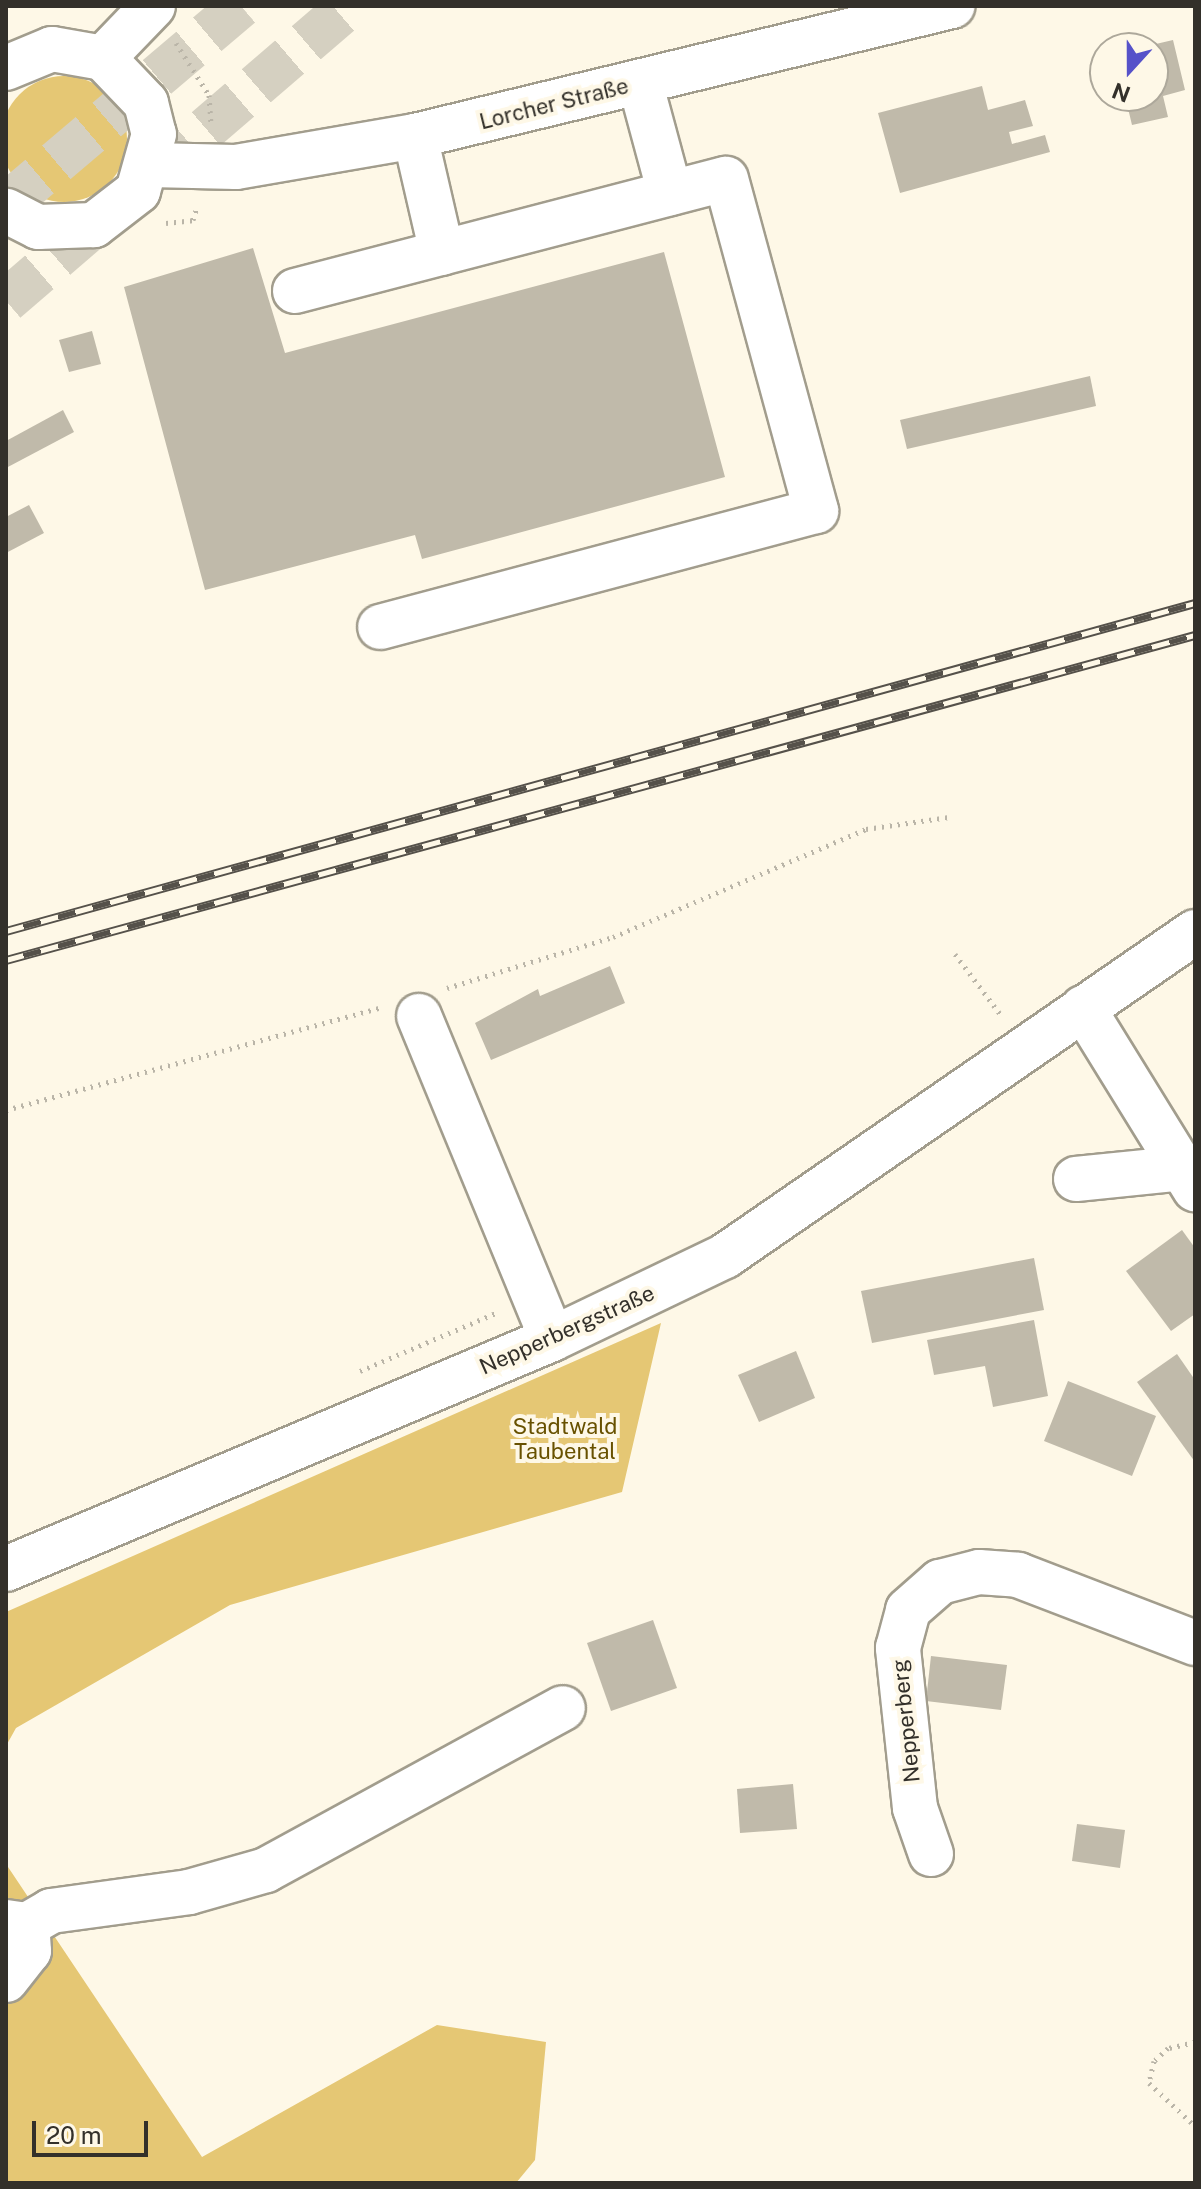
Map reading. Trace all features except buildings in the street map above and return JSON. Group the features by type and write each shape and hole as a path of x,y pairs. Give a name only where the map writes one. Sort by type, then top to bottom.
{"main road":[{"name":"Lorcher Straße","path":"150,165 206,168 415,136 952,6"},
{"path":"103,58 147,12"},
{"path":"6,68 52,49 103,58 146,103 150,165 138,191 94,225 38,227 6,211"},
{"path":"640,82 670,193"},
{"path":"415,136 442,253"},
{"path":"295,291 726,179 816,511 380,627"},
{"name":"Nepperbergstraße","path":"6,1569 552,1339 725,1256 1014,1031 1083,1008 1195,932"},
{"path":"418,1003 552,1339"},
{"path":"1083,1008 1191,1175"},
{"path":"1076,1179 1191,1175"},
{"name":"Nepperberg","path":"931,1854 915,1808 898,1648 908,1610 940,1582 979,1572 1018,1575 1195,1643"},
{"path":"6,1980 29,1951 17,1923 51,1911 189,1892 266,1870 563,1708"}],"path":[{"path":"147,12 176,43 203,80 212,112 206,168"},
{"path":"6,1110 418,1003 613,937 866,829 949,817"},
{"path":"955,954 1014,1031"},
{"path":"1013,1006 1014,1031"},
{"path":"989,1023 1014,1031"},
{"path":"344,1378 535,1296"},
{"path":"1195,2042 1168,2048 1149,2083 1195,2126"}],"green space":[{"path":"64,76 88,81 109,94 122,115 127,139 122,163 109,184 88,197 64,202 40,197 19,184 6,163 1,139 6,115 19,94 40,81"},
{"name":"Stadtwald Taubental","path":"661,1323 622,1492 230,1605 16,1728 6,1746 6,1612"},
{"path":"6,1864 202,2157 437,2025 546,2042 535,2160 516,2183 6,2183"}],"tunnel":[{"path":"6,205 241,6"},
{"path":"6,301 349,6"}],"railway":[{"path":"6,931 1195,603"},
{"path":"6,960 1195,635"}]}
